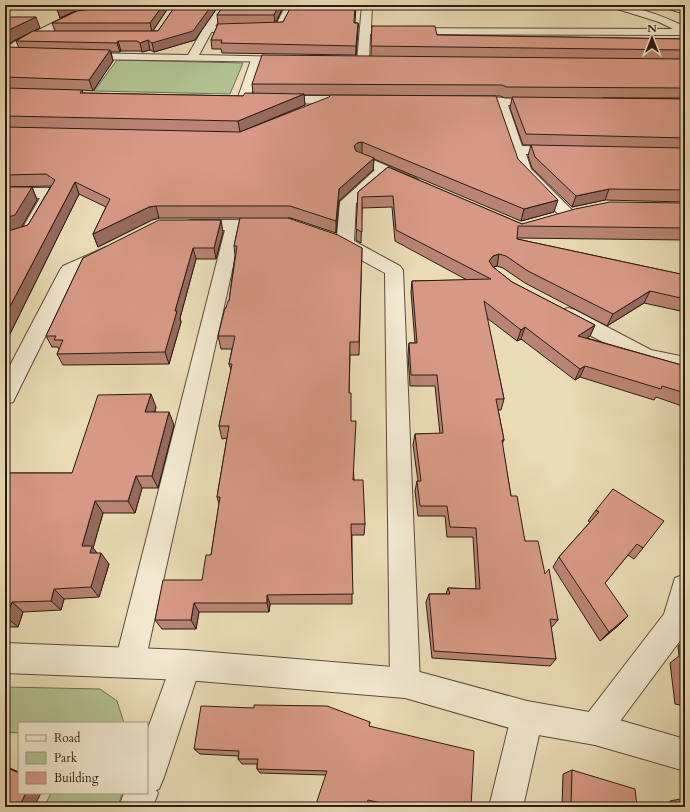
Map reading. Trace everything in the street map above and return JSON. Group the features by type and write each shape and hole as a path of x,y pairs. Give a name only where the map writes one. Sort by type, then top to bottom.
{"street":[{"path":"192,58 208,29 224,5"},
{"path":"208,29 280,28 291,5"},
{"path":"363,61 367,5"},
{"path":"614,5 663,20 685,31"},
{"path":"666,5 685,11"},
{"path":"6,54 18,44 77,15 91,13"},
{"path":"366,31 685,31"},
{"path":"36,36 58,36"},
{"path":"6,54 22,55"},
{"path":"68,56 302,60"},
{"path":"243,100 257,60"},
{"path":"227,99 364,100"},
{"path":"304,112 332,100"},
{"path":"452,101 554,102"},
{"path":"500,102 524,171 569,216"},
{"path":"517,150 570,151"},
{"path":"362,159 427,188"},
{"path":"344,243 348,202 385,170"},
{"path":"5,193 52,193 28,232 5,240"},
{"path":"174,225 291,225"},
{"path":"130,662 234,226"},
{"path":"318,234 344,243 394,270 405,683"},
{"path":"5,396 69,270 118,246"},
{"path":"551,306 646,356 685,366"},
{"path":"595,729 676,621 685,587"},
{"path":"5,658 186,665 405,683 527,716 595,729 685,755"},
{"path":"148,774 186,665"},
{"path":"506,807 527,716"},
{"path":"136,807 141,794"}],"green space":[{"path":"117,60 243,63 230,94 94,91"},
{"path":"5,687 100,689 117,701 124,722 18,722 18,733 5,732"},
{"path":"50,794 123,794 117,807 44,807"}],"building":[{"path":"57,5 65,5 57,9"},
{"path":"118,5 163,5 150,23 52,23 77,11"},
{"path":"176,5 212,5 193,31 152,43 148,40 140,43 137,41 118,41 117,43 16,41 33,31 158,31"},
{"path":"224,5 279,5 274,15 217,15"},
{"path":"292,5 355,5 354,23 358,23 356,46 221,43 222,40 211,40 218,24 283,22"},
{"path":"11,17 36,17 9,30 5,34 5,23"},
{"path":"372,26 435,26 437,35 685,39 685,50 371,46"},
{"path":"5,47 110,50 89,80 5,77"},
{"path":"262,55 685,59 685,88 507,87 502,85 252,84"},
{"path":"5,88 82,90 80,93 243,96 245,93 304,94 238,121 5,116"},
{"path":"331,95 496,96 518,159 558,200 524,209 362,142 357,143 354,146 356,151 374,158 339,189 336,221 290,206 156,206 149,207 93,234 110,199 75,182 5,316 5,232 28,225 55,180 46,174 5,175 5,127 240,132"},
{"path":"512,97 685,99 685,138 526,134"},
{"path":"531,145 685,148 685,190 609,189 576,196 535,157"},
{"path":"388,167 522,224 575,209 610,202 685,203 685,228 518,226 517,239 685,275 685,299 650,291 613,314 528,271 506,256 499,254 493,256 489,261 493,267 512,282 595,325 578,336 685,366 685,393 662,386 661,389 585,366 580,369 525,327 521,330 484,301 504,399 496,399 504,440 502,440 511,496 517,496 525,541 538,541 545,574 549,569 558,620 550,619 556,659 434,651 429,594 450,594 448,588 480,589 476,528 450,527 447,506 420,506 417,481 421,481 415,434 443,433 437,375 411,375 409,343 417,343 412,281 491,279 396,230 393,196 362,197 362,232 356,229 358,192"},
{"path":"5,187 32,187 15,215 5,218"},
{"path":"240,218 288,218 338,235 362,248 359,342 350,342 349,393 351,393 351,421 356,421 353,480 363,480 365,524 351,524 353,594 267,595 267,603 194,603 191,620 155,620 163,580 202,580 206,555 211,555 220,497 217,497 229,426 219,426 232,364 229,364 235,336 218,336 225,308 229,301 237,246 234,246"},
{"path":"159,220 221,220 214,248 193,248 165,352 57,354 63,340 54,340 56,336 46,336 83,258"},
{"path":"151,394 145,412 169,412 152,476 136,476 128,501 95,501 82,546 92,546 90,553 101,553 91,587 54,589 51,601 12,602 5,617 5,473 72,473 98,395"},
{"path":"613,489 664,521 643,548 637,544 605,583 628,616 609,632 559,557 599,512 596,510"},
{"path":"682,654 685,655 685,675"},
{"path":"254,705 327,706 370,722 369,726 474,751 471,807 398,807 368,800 366,807 315,807 327,771 257,769 258,759 238,759 239,751 194,749 201,706 254,708"},
{"path":"5,767 18,773 18,794 26,794 19,807 5,807"},
{"path":"572,770 635,789 637,807 571,807"}]}
